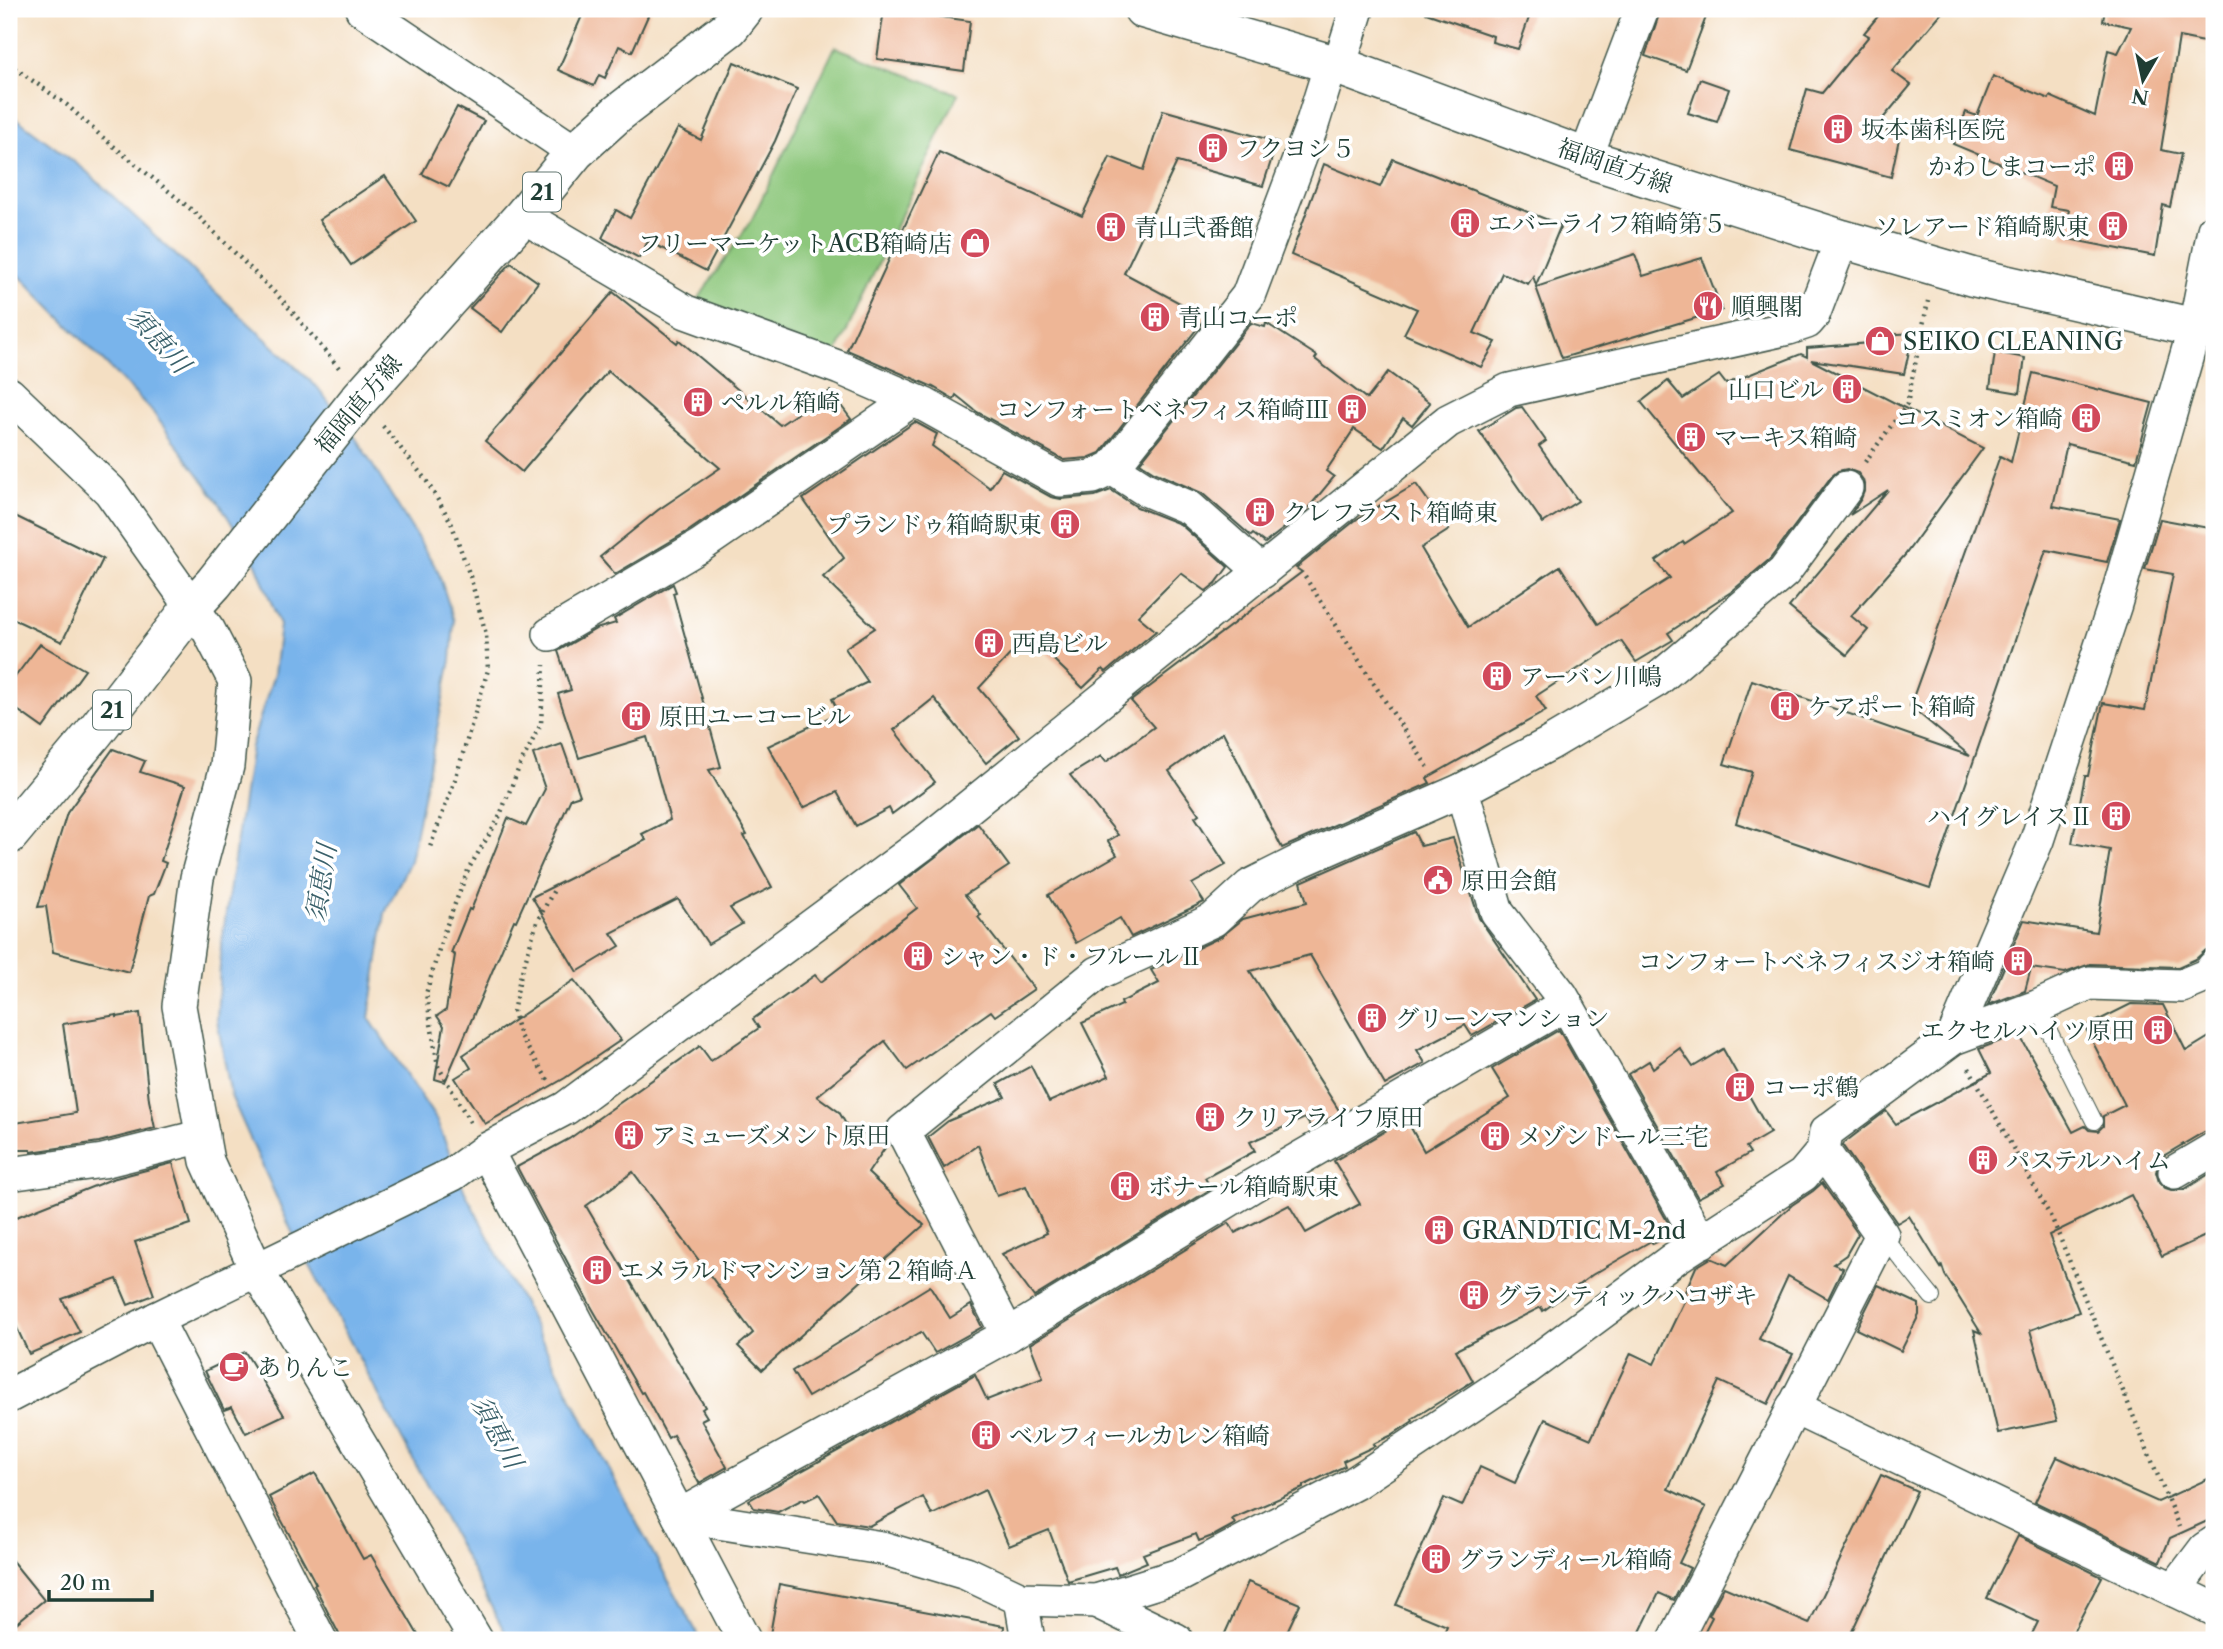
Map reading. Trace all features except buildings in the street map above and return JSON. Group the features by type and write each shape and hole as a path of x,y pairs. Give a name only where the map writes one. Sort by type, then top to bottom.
{"main road":[{"name":"福岡直方線","path":"9,835 94,733 360,398 523,215 575,152 617,114 729,28 744,9"},
{"name":"福岡直方線","path":"1143,9 1335,65 1586,157 1842,239 1973,277 2205,330"}],"street":[{"path":"362,9 575,152"},
{"path":"523,215 686,312 840,368 912,400 1060,480 1093,477 1112,468 1248,296 1357,9"},
{"path":"1586,157 1642,9"},
{"path":"1953,1038 2037,840 2205,330 2214,230"},
{"path":"9,1396 156,1319 453,1174 486,1150 566,1108 928,840 1448,421 1509,390 1807,322 1819,304 1842,239"},
{"path":"9,394 110,491 202,595 209,631 235,681 227,766 197,878 179,1006 207,1161 257,1271 476,1640"},
{"path":"550,634 700,546 912,400"},
{"path":"1112,468 1145,489 1190,508 1262,572"},
{"path":"1007,1335 903,1131 1097,973 1213,920 1250,886 1300,861 1462,790 1549,744 1657,680 1784,572 1846,488"},
{"path":"1462,790 1497,912 1544,970 1566,1004 1701,1242"},
{"path":"679,1516 882,1548 966,1573 1021,1599 1096,1601 1180,1575 1355,1483 1524,1370 1675,1258 1803,1175 1823,1152 1826,1132 1953,1038 2036,1007 2089,983 2182,986 2212,976"},
{"path":"679,1516 1007,1335 1252,1186 1566,1004"},
{"path":"9,1174 103,1161 202,1136"},
{"path":"2175,1172 2214,1149"},
{"path":"486,1150 744,1640"},
{"path":"1675,1640 1882,1235 1823,1152"},
{"path":"156,1319 320,1640"},
{"path":"1793,1407 2194,1565 2214,1609"},
{"path":"1021,1599 1028,1640"},
{"path":"1096,1601 1176,1640"}],"lane":[{"path":"2036,1007 2094,1121"},
{"path":"1882,1235 1932,1297"}],"path":[{"path":"9,64 67,105 193,211 239,255 284,302 335,363 426,480 451,522 486,634 488,670 455,780 430,847"},
{"path":"1846,488 1908,404 1936,266"},
{"path":"1288,549 1434,777 1462,790"},
{"path":"486,1150 438,1066 426,994 444,932 469,869 498,820 520,765 541,724 545,676 541,642 550,634"},
{"path":"555,888 537,922 513,1012 520,1037 566,1108"},
{"path":"1953,1038 2053,1221 2194,1565"}],"green space":[{"path":"835,47 958,94 835,356 697,301 752,219"}],"water":[{"name":"須恵川","path":"9,113 85,170 318,388 357,440 438,571 454,621 451,660 410,861 385,913 369,1018 436,1119 465,1192 640,1529 701,1640 509,1640 292,1232 231,1096 217,1020 221,946 251,746 274,674 280,625 256,564 220,504 152,411 9,265"}],"place":[{"name":"坂本歯科医院","path":"1838,129"},
{"name":"フクヨシ５","path":"1213,148"},
{"name":"かわしまコーポ","path":"2119,166"},
{"name":"エバーライフ箱崎第５","path":"1465,223"},
{"name":"ソレアード箱崎駅東","path":"2113,226"},
{"name":"青山弐番館","path":"1111,227"},
{"name":"フリーマーケットACB箱崎店","path":"975,243"},
{"name":"順興閣","path":"1708,306"},
{"name":"青山コーポ","path":"1155,317"},
{"name":"SEIKO CLEANING","path":"1880,341"},
{"name":"山口ビル","path":"1847,389"},
{"name":"ペルル箱崎","path":"698,402"},
{"name":"コンフォートベネフィス箱崎Ⅲ","path":"1352,409"},
{"name":"コスミオン箱崎","path":"2086,418"},
{"name":"マーキス箱崎","path":"1691,437"},
{"name":"クレフラスト箱崎東","path":"1260,512"},
{"name":"プランドゥ箱崎駅東","path":"1065,524"},
{"name":"西島ビル","path":"989,643"},
{"name":"アーバン川嶋","path":"1497,676"},
{"name":"ケアポート箱崎","path":"1785,706"},
{"name":"原田ユーコービル","path":"636,716"},
{"name":"ハイグレイスⅡ","path":"2116,816"},
{"name":"原田会館","path":"1438,880"},
{"name":"シャン・ド・フルールⅡ","path":"918,956"},
{"name":"コンフォートベネフィスジオ箱崎","path":"2018,961"},
{"name":"グリーンマンション","path":"1372,1018"},
{"name":"エクセルハイツ原田","path":"2158,1030"},
{"name":"コーポ鶴","path":"1740,1087"},
{"name":"クリアライフ原田","path":"1210,1117"},
{"name":"アミューズメント原田","path":"629,1135"},
{"name":"メゾンドール三宅","path":"1495,1136"},
{"name":"パステルハイム","path":"1983,1160"},
{"name":"ボナール箱崎駅東","path":"1125,1186"},
{"name":"GRANDTIC M-2nd","path":"1439,1230"},
{"name":"エメラルドマンション第２箱崎Ａ","path":"597,1270"},
{"name":"グランティックハコザキ","path":"1474,1295"},
{"name":"ありんこ","path":"234,1367"},
{"name":"ベルフィールカレン箱崎","path":"986,1435"},
{"name":"グランディール箱崎","path":"1436,1559"}]}
